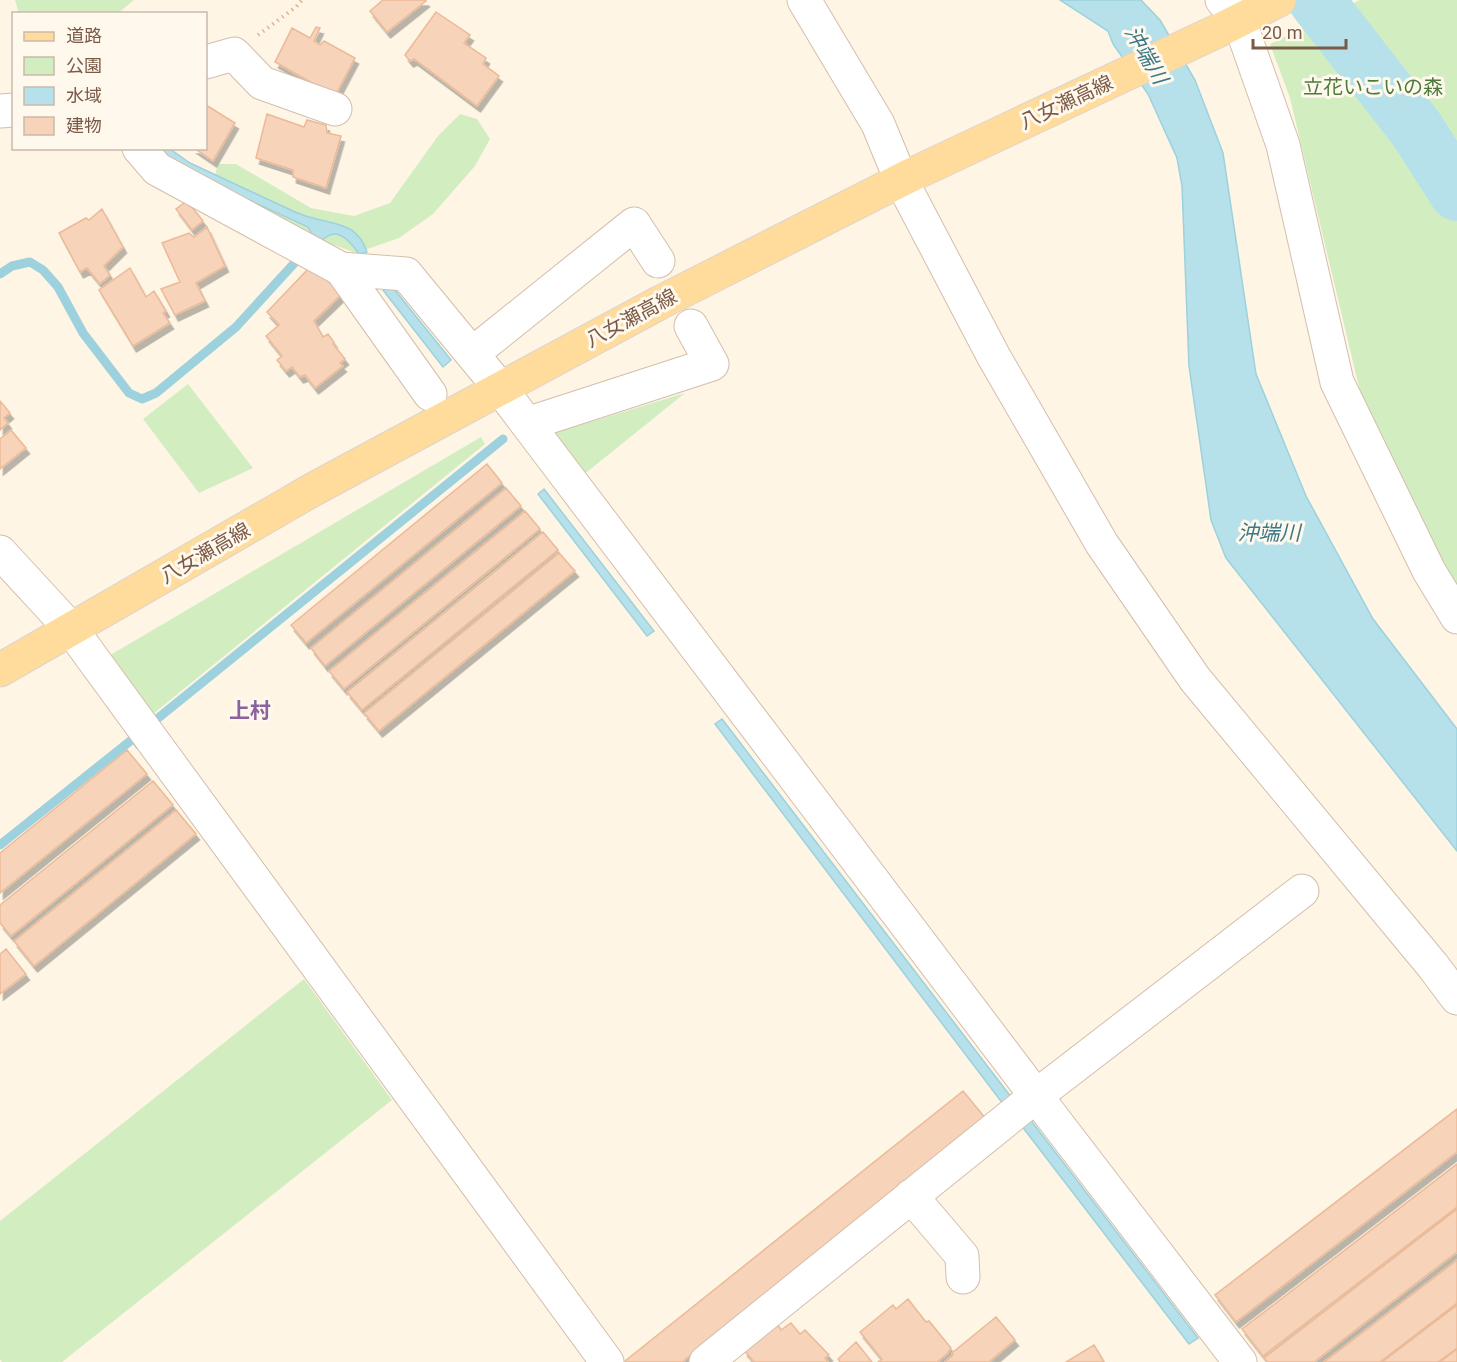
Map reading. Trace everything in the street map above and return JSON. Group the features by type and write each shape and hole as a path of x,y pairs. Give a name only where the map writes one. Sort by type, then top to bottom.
{"main road":[{"name":"八女瀬高線","path":"0,670 314,489 661,302 1229,16 1276,2"}],"street":[{"path":"804,0 878,124 994,357 1102,544 1195,679 1457,998"},
{"path":"1229,16 1283,145 1337,382 1429,571 1457,617"},
{"path":"220,58 262,83 335,109"},
{"path":"141,150 157,169 341,269 406,274 500,388 1240,1362"},
{"path":"472,354 634,224 658,261"},
{"path":"341,269 430,394"},
{"path":"527,424 712,364 691,326"},
{"path":"0,552 71,629 608,1362"},
{"path":"706,1362 1036,1096 1302,891"},
{"path":"911,1196 962,1256 963,1277"}],"path":[{"path":"220,58 296,7 302,0"}],"green space":[{"path":"15,0 134,0 119,12 18,12"},
{"name":"立花いこいの森","path":"1360,0 1457,0 1457,596 1410,520 1359,387 1290,98 1270,44"},
{"path":"460,114 477,119 490,139 475,166 433,214 399,238 356,253 316,238 214,179 218,164 236,164 311,208 354,216 390,203 438,136"},
{"path":"188,384 253,468 199,493 143,419"},
{"path":"685,393 582,476 551,434"},
{"path":"481,437 485,444 153,714 107,657"},
{"path":"304,979 392,1100 62,1362 2,1362 0,1359 0,1221"}],"water":[{"name":"沖端川","path":"1060,0 1141,0 1160,20 1195,80 1223,153 1256,374 1306,496 1373,619 1457,729 1457,851 1226,558 1211,520 1189,366 1182,186 1177,158 1148,94 1113,44 1108,31"},
{"path":"158,150 171,150 190,163 295,212 346,227 358,236 367,252 359,254 350,243 336,234 324,239 302,261 299,258 312,234 308,227 186,171"},
{"path":"390,284 451,360 443,367 383,290"},
{"path":"544,489 654,631 647,636 538,494"},
{"path":"722,719 1011,1097 1003,1104 715,724"},
{"path":"1029,1118 1198,1338 1189,1344 1021,1125"}],"building":[{"path":"383,0 426,1 387,32 370,11"},
{"path":"436,12 470,35 464,43 486,58 483,64 499,76 477,106 414,59 410,61 405,55"},
{"path":"316,27 320,28 314,41 320,45 324,41 355,58 335,96 275,62 292,28 310,38"},
{"path":"207,106 235,123 213,161 197,150 207,150"},
{"path":"267,114 304,127 307,120 326,125 327,133 341,136 326,188 293,177 293,170 256,158"},
{"path":"187,201 203,221 192,230 176,209"},
{"path":"102,209 123,247 104,266 110,275 100,284 87,268 80,272 59,233 86,218 89,220"},
{"path":"207,227 225,266 196,283 205,301 175,315 161,289 180,282 162,243 189,233 194,237"},
{"path":"310,267 318,271 342,294 314,321 323,337 328,334 345,359 340,363 343,366 315,388 305,375 300,377 292,367 286,371 277,360 282,356 266,336 279,325 267,312"},
{"path":"130,268 146,297 154,291 170,323 133,346 99,290"},
{"path":"0,401 10,413 4,418 8,423 0,430"},
{"path":"11,430 26,448 0,469 0,439"},
{"path":"487,464 502,483 306,643 291,625"},
{"path":"506,488 521,506 325,666 311,648"},
{"path":"525,511 540,529 344,689 329,671"},
{"path":"543,532 558,550 362,710 347,692"},
{"path":"559,553 575,571 379,731 364,713"},
{"path":"127,750 147,774 0,893 0,853"},
{"path":"153,781 173,805 11,936 0,923 0,905"},
{"path":"176,810 196,834 34,966 14,941"},
{"path":"6,949 26,974 0,994 0,954"},
{"path":"963,1091 986,1119 682,1362 625,1361"},
{"path":"1457,1109 1457,1152 1236,1322 1215,1295"},
{"path":"1457,1164 1457,1207 1263,1356 1242,1329"},
{"path":"1457,1209 1457,1252 1314,1362 1267,1362 1264,1358"},
{"path":"1457,1260 1457,1303 1380,1362 1324,1362"},
{"path":"908,1299 951,1348 937,1362 878,1362 882,1359 860,1332 893,1305 896,1309"},
{"path":"1457,1305 1457,1348 1438,1362 1382,1362"},
{"path":"996,1317 1015,1340 989,1362 945,1362 953,1355 952,1353"},
{"path":"776,1322 781,1330 791,1323 800,1334 805,1330 829,1355 825,1358 828,1362 754,1362 744,1350"},
{"path":"856,1342 872,1362 840,1362 838,1359"},
{"path":"1094,1345 1104,1362 1066,1362"},
{"path":"1457,1349 1457,1362 1440,1362"}],"waterway":[{"path":"1316,0 1417,130 1457,193"},
{"path":"0,274 12,266 30,262 43,270 58,287 83,333 129,393 142,399 156,393 236,327 299,258"},
{"path":"152,723 503,439"},
{"path":"0,845 134,738 139,745"}],"district":[{"name":"上村","path":"250,711"}]}
